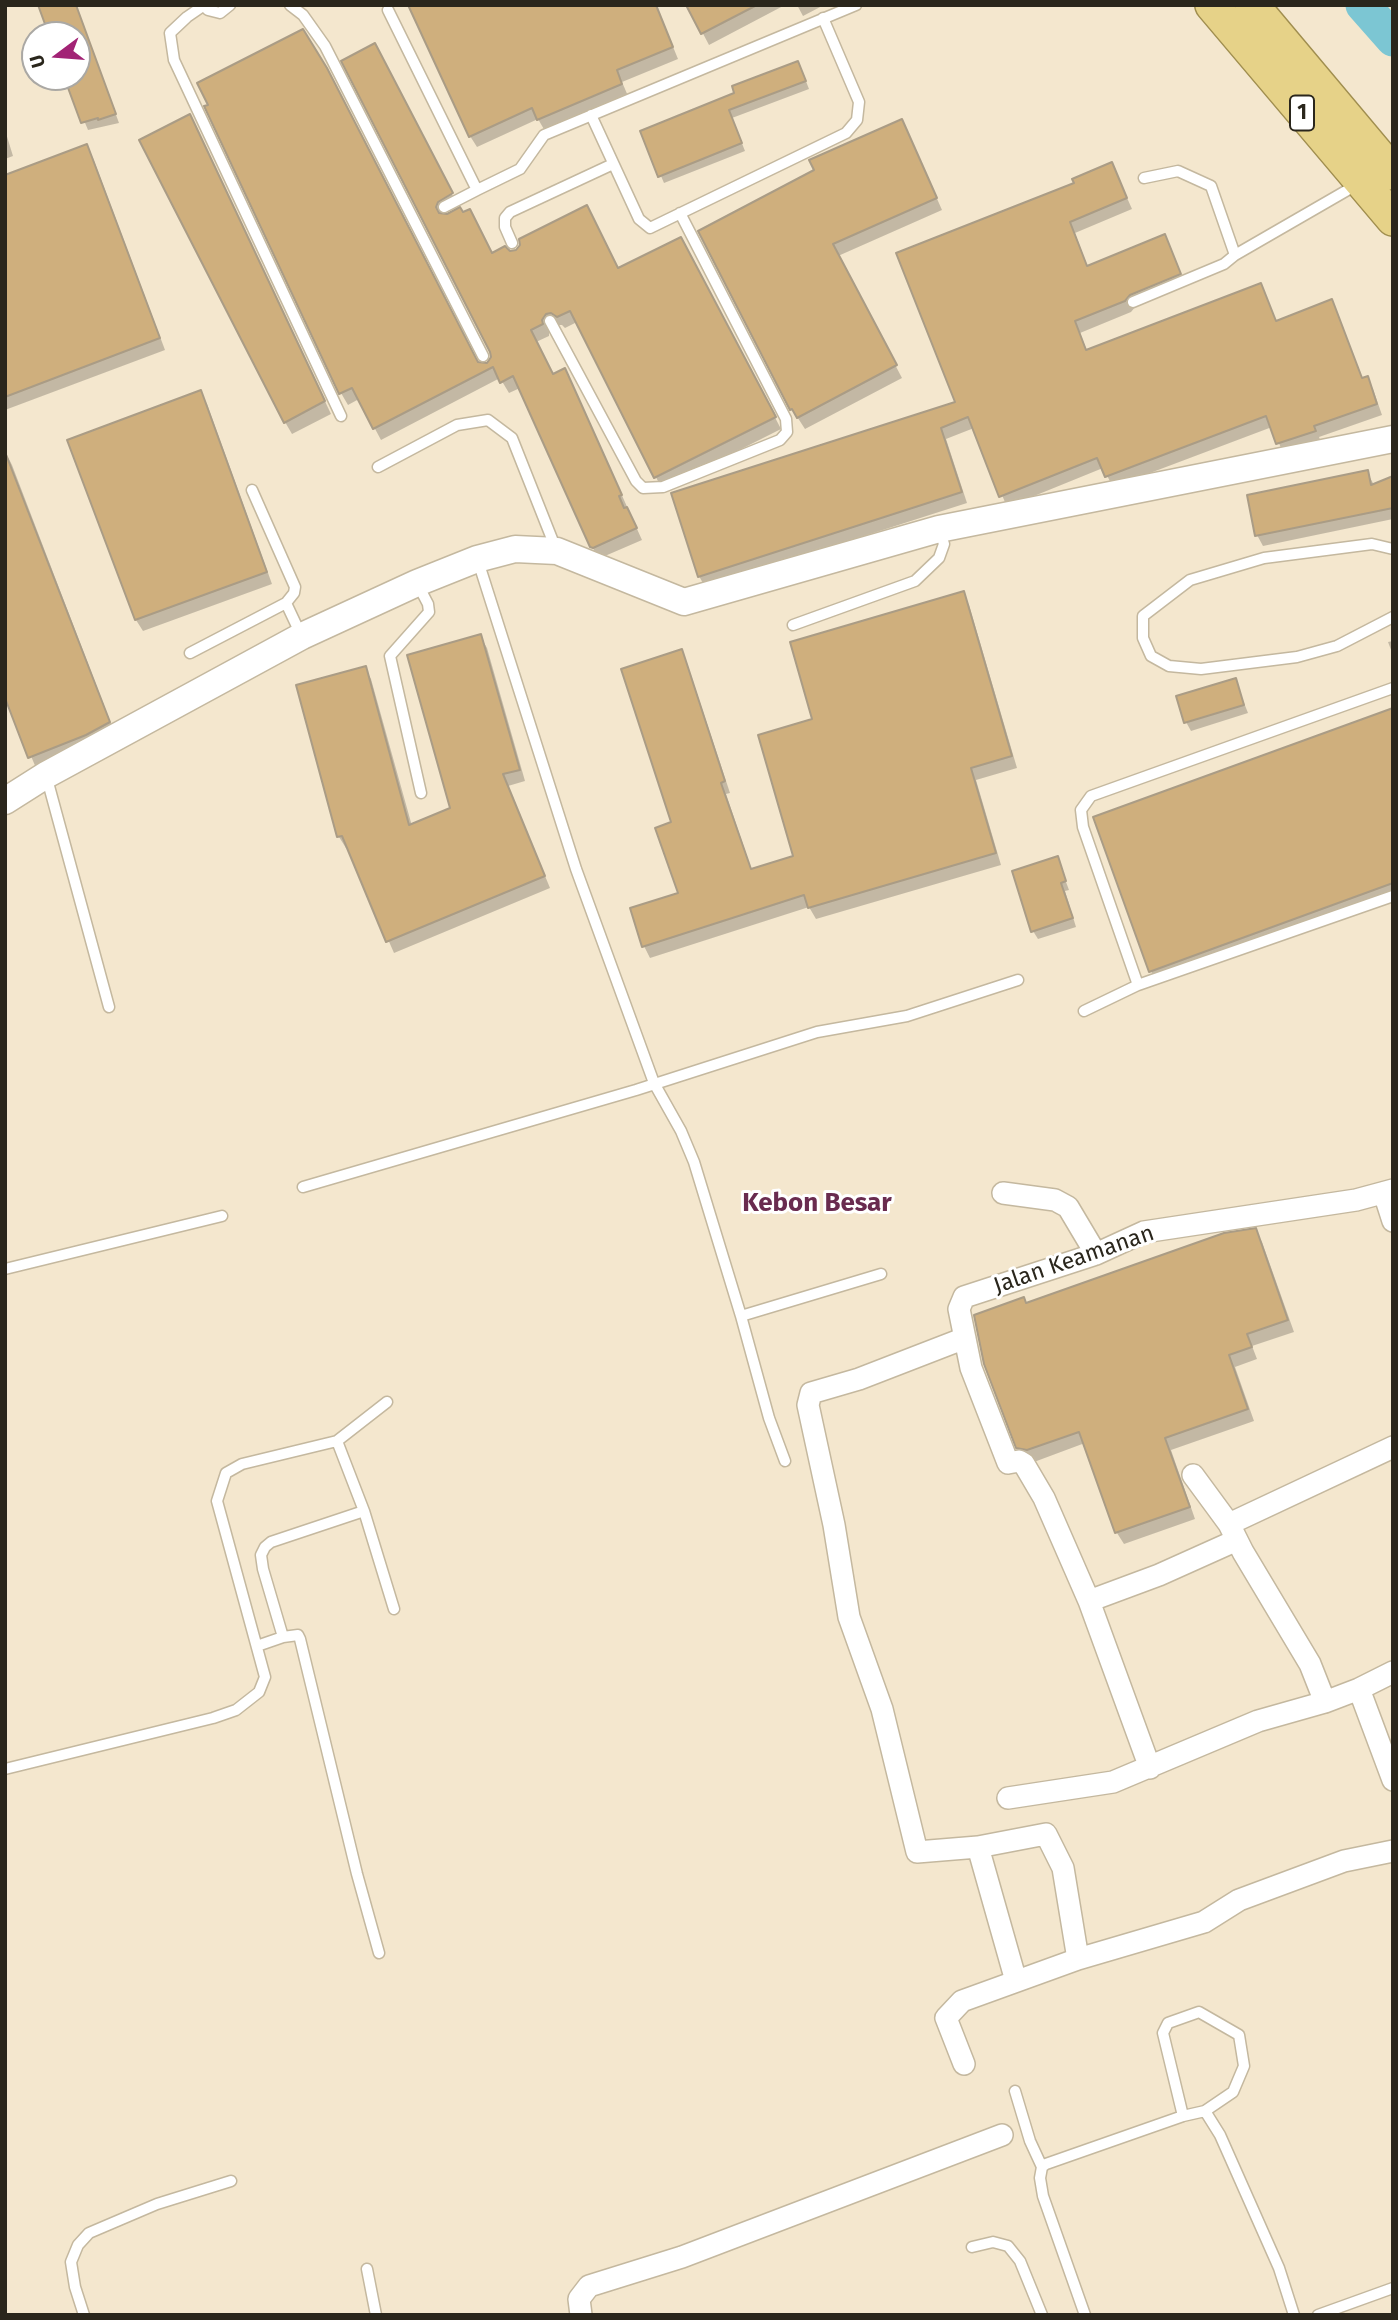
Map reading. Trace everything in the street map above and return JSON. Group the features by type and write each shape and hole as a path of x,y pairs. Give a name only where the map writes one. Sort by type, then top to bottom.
{"highway":[{"name":"1","path":"1212,5 1393,219"},
{"name":"1","path":"1252,5 1393,173"}],"street":[{"path":"5,801 46,775 302,636 417,583 477,559 515,549 557,551 684,602 939,529 1393,439"},
{"path":"1388,1191 1393,1221"},
{"name":"Jalan Keamanan","path":"1089,1601 1032,1475 1019,1461 1008,1463 971,1368 959,1309 964,1297 1096,1254 1144,1232 1356,1200 1388,1191"},
{"path":"1003,1193 1055,1200 1068,1207 1096,1254"},
{"path":"965,1338 859,1379 811,1393 808,1405 834,1525 849,1618 881,1709 917,1852 978,1847 1046,1835 1063,1868 1079,1959"},
{"path":"1150,1768 1089,1601 1159,1575 1233,1532 1393,1447"},
{"path":"1193,1475 1233,1532 1310,1664 1325,1702"},
{"path":"1008,1798 1113,1782 1258,1721 1325,1702 1393,1672"},
{"path":"1359,1689 1393,1780"},
{"path":"978,1847 1016,1981"},
{"path":"964,2064 946,2018 962,2001 1079,1959 1205,1922 1239,1900 1345,1861 1393,1852"},
{"path":"582,2315 579,2299 589,2286 682,2257 1002,2135"}],"lane":[{"path":"230,5 220,13 203,6 170,33 174,60 341,416"},
{"path":"290,5 303,15 325,46 483,356"},
{"path":"444,207 520,169 544,135 856,5"},
{"path":"388,10 477,190"},
{"path":"591,115 639,219 650,228 846,133 857,120 859,102 823,18"},
{"path":"512,243 505,226 505,218 510,212 613,164"},
{"path":"1144,178 1178,171 1211,186 1234,255"},
{"path":"1133,302 1224,264 1234,255 1360,183"},
{"path":"550,321 636,481 643,488 663,486 780,440 787,432 786,419 680,213"},
{"path":"378,467 457,425 488,419 512,438 557,551"},
{"path":"190,653 286,603 294,593 295,587 251,490"},
{"path":"793,625 915,581 939,558 944,544 939,529"},
{"path":"1393,549 1371,544 1264,558 1190,580 1143,616 1143,638 1151,656 1169,666 1200,668 1297,657 1337,646 1393,617"},
{"path":"477,559 576,869 654,1083 681,1131 694,1162 769,1418 785,1461"},
{"path":"417,583 428,604 429,612 390,656 421,793"},
{"path":"286,603 302,636"},
{"path":"1138,985 1083,827 1081,810 1091,796 1393,688"},
{"path":"46,775 109,1007"},
{"path":"1084,1011 1138,985 1393,896"},
{"path":"303,1187 817,1032 907,1016 1018,980"},
{"path":"5,1269 222,1216"},
{"path":"741,1316 881,1274"},
{"path":"5,1769 213,1718 236,1710 259,1692 265,1676 217,1501 226,1473 242,1464 337,1441 387,1402"},
{"path":"337,1441 364,1511 394,1609"},
{"path":"283,1637 262,1569 261,1555 265,1547 271,1542 364,1511"},
{"path":"257,1646 283,1637 298,1635 300,1639 379,1953"},
{"path":"1042,2167 1182,2116 1205,2111 1233,2092 1244,2066 1239,2035 1199,2012 1168,2023 1163,2033 1182,2116"},
{"path":"1015,2091 1030,2141 1042,2167 1040,2178 1043,2196 1085,2315"},
{"path":"1205,2111 1220,2135 1279,2267 1294,2315"},
{"path":"84,2315 71,2262 78,2245 89,2233 157,2204 231,2181"},
{"path":"972,2246 993,2242 1008,2246 1020,2261 1042,2315"},
{"path":"367,2269 376,2315"},
{"path":"1318,2315 1393,2288"}],"building":[{"path":"38,5 76,5 82,21 44,21"},
{"path":"408,5 656,5 673,47 617,70 622,84 537,120 532,108 469,137"},
{"path":"686,5 757,5 701,34"},
{"path":"303,29 327,68 478,362 487,363 491,357 490,352 341,61 375,43 453,193 438,202 436,207 439,213 447,214 460,207 463,212 470,209 492,253 505,246 510,251 516,250 520,245 519,239 587,205 618,268 681,237 776,417 654,478 570,311 557,317 551,313 546,314 542,320 543,324 531,330 553,374 565,368 622,495 619,496 624,508 627,507 637,528 593,548 590,547 513,376 500,383 493,367 373,429 352,388 339,394 204,106 208,105 197,83"},
{"path":"91,46 116,114 81,123 69,91 91,91"},
{"path":"798,61 806,81 729,110 742,143 658,177 640,131 734,93 732,86"},
{"path":"190,114 325,401 284,423 139,140"},
{"path":"902,119 937,198 833,244 897,365 797,418 792,409 790,410 698,231 814,170 809,160"},
{"path":"87,144 160,338 5,397 5,175"},
{"path":"1112,162 1127,198 1070,222 1087,266 1165,234 1181,274 1075,321 1086,350 1261,283 1276,321 1332,299 1362,378 1368,376 1377,404 1314,426 1316,431 1276,444 1266,416 1105,477 1097,458 999,497 968,417 941,428 962,492 698,577 671,493 955,402 896,253 1074,183 1072,179"},
{"path":"201,390 267,572 135,620 67,440"},
{"path":"5,452 110,722 86,735 28,758 5,698"},
{"path":"1368,470 1371,485 1393,476 1393,508 1255,536 1247,495"},
{"path":"964,591 1012,756 971,768 996,853 808,908 804,895 642,947 630,908 678,893 655,828 671,822 621,669 682,649 725,781 721,783 751,869 793,856 758,735 812,719 790,642"},
{"path":"481,634 520,770 503,774 545,876 386,942 342,836 337,837 296,685 366,666 409,825 450,808 407,655"},
{"path":"1236,678 1244,705 1184,723 1176,696"},
{"path":"1393,708 1393,883 1149,972 1093,817"},
{"path":"1058,856 1066,881 1061,883 1073,918 1031,932 1012,871"},
{"path":"1256,1228 1288,1320 1247,1334 1252,1347 1229,1355 1248,1409 1165,1438 1190,1507 1115,1533 1079,1432 1027,1450 1016,1448 984,1364 974,1315 1024,1297 1026,1303 1224,1233"}],"waterway":[{"path":"1363,5 1393,39"}],"district":[{"name":"Kebon Besar","path":"817,1204"}]}
